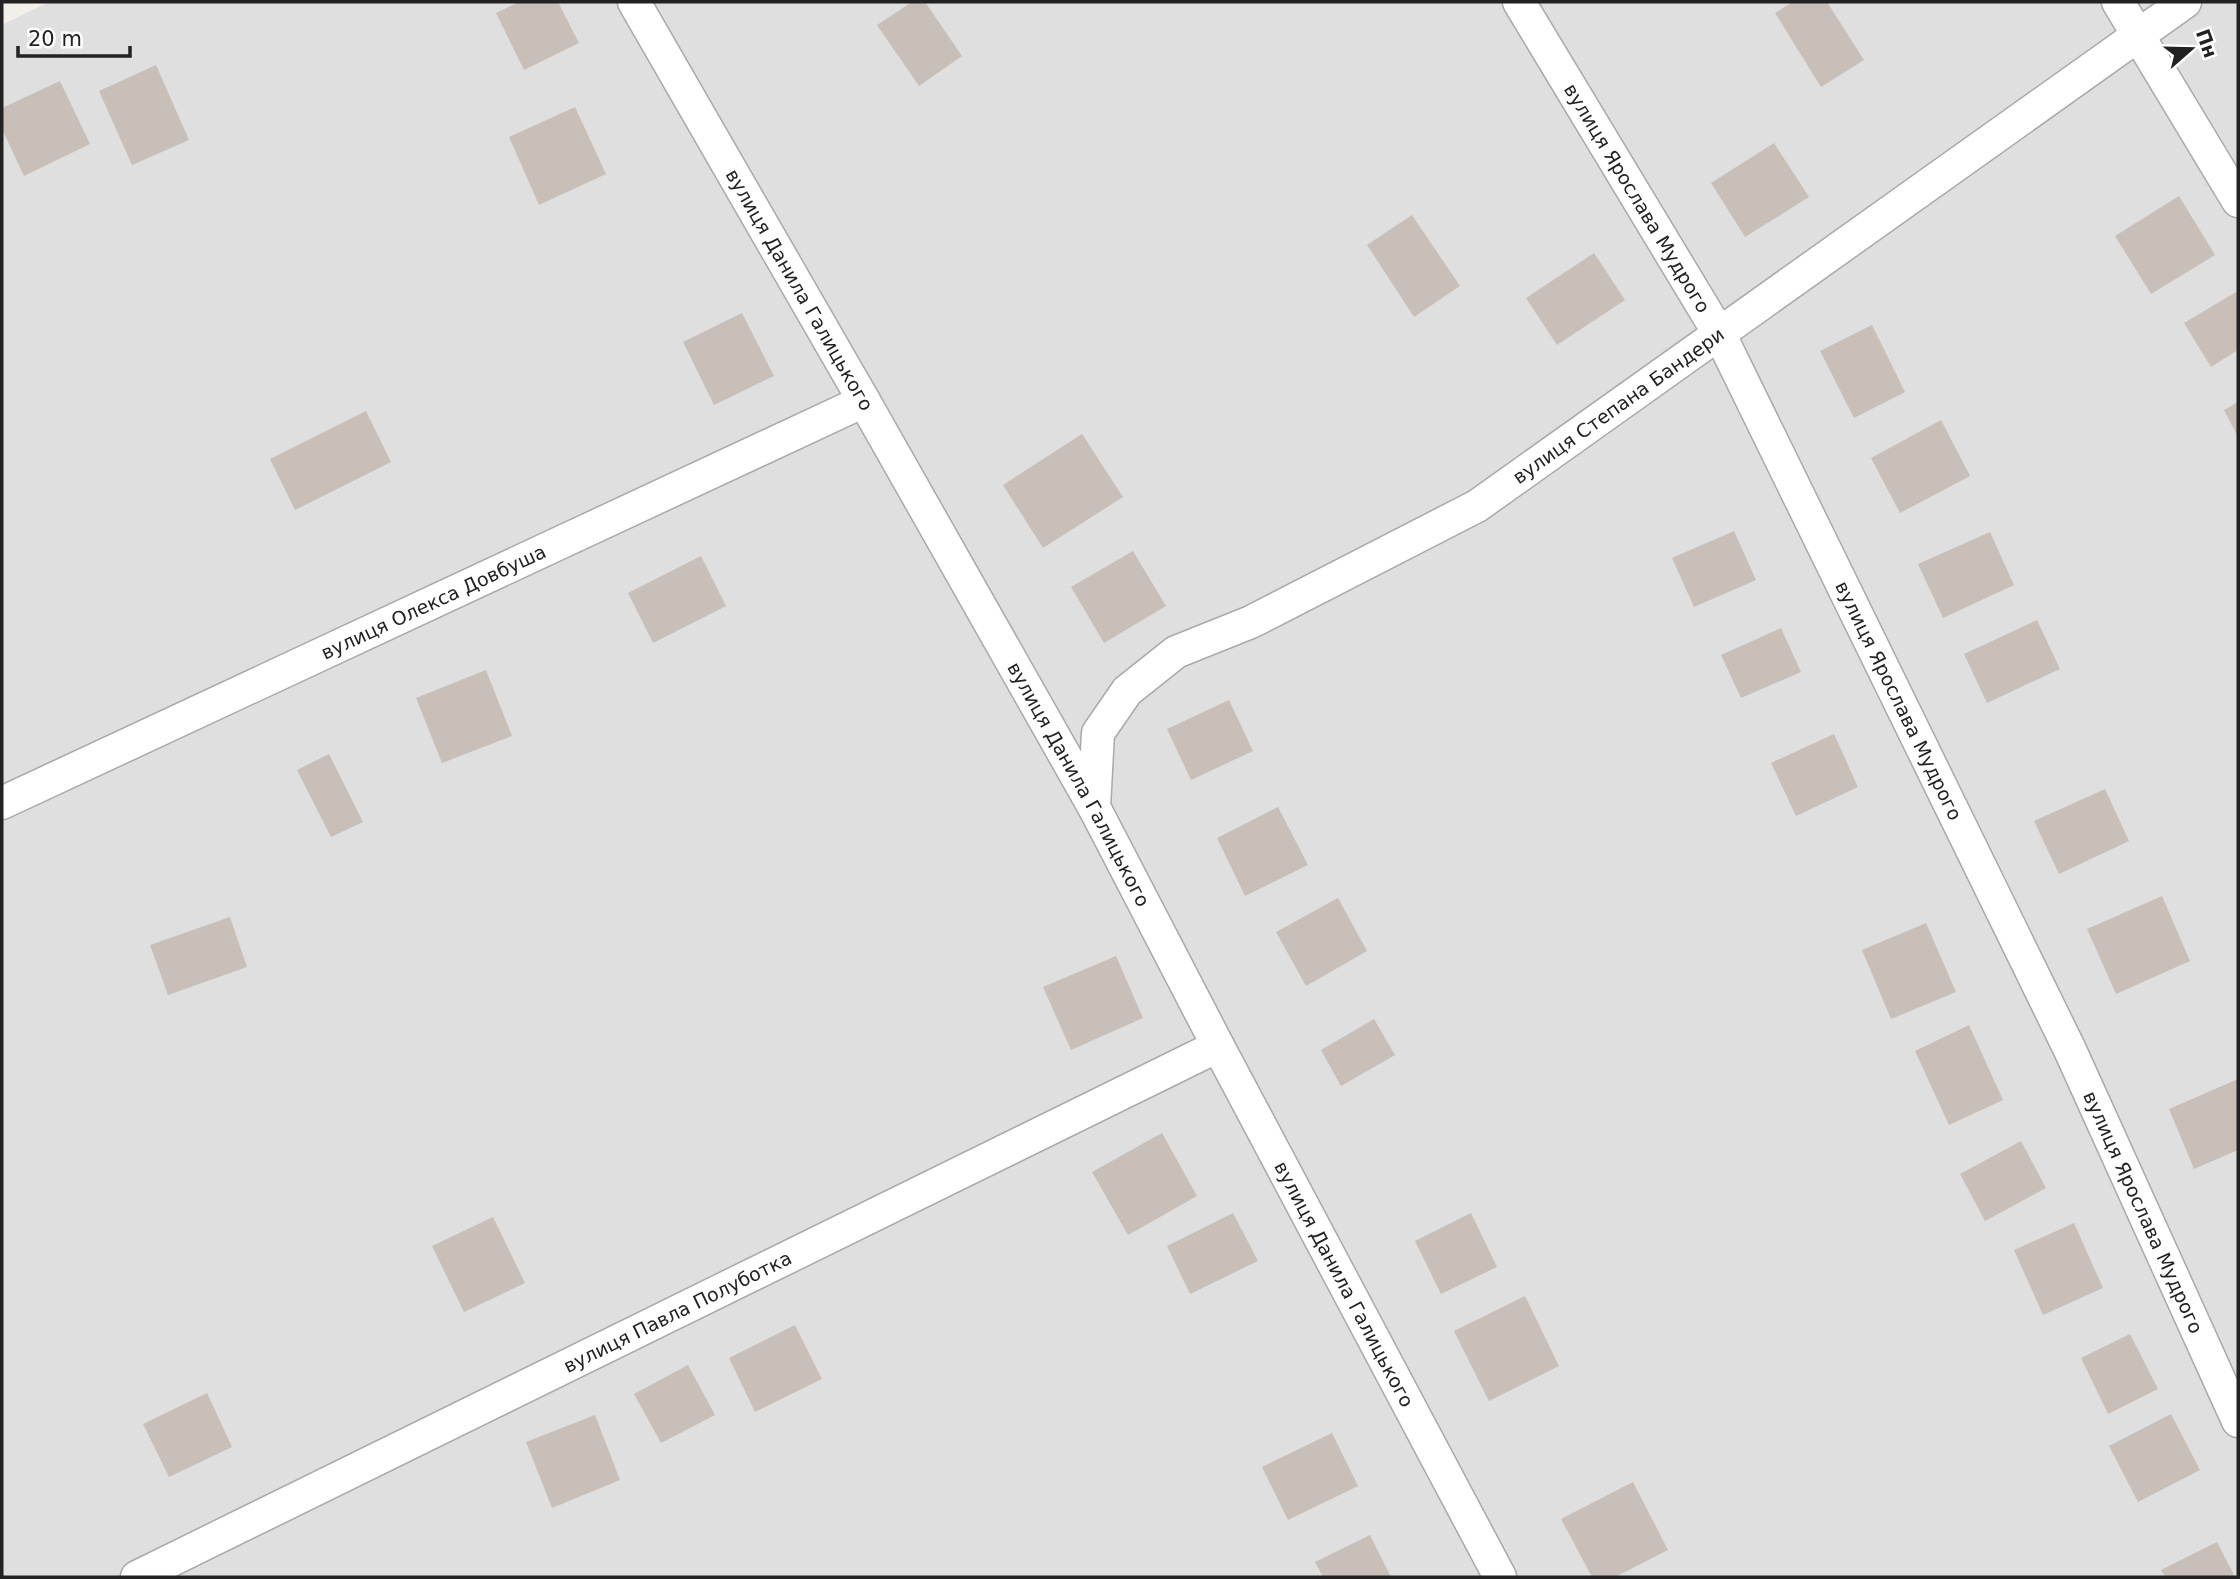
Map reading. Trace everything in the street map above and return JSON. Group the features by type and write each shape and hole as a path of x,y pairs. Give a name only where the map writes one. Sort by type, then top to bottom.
{"street":[{"name":"вулиця Данила Галицького","path":"634,2 1094,807 1500,1577"},
{"name":"вулиця Ярослава Мудрого","path":"1520,2 1720,335 2070,1050 2238,1421"},
{"path":"2118,2 2238,201"},
{"name":"вулиця Степана Бандери","path":"1094,807 1098,733 1127,691 1176,652 1251,622 1477,506 2185,2"},
{"name":"вулиця Олекса Довбуша","path":"2,803 864,401"},
{"name":"вулиця Павла Полуботка","path":"137,1577 1218,1046"}],"shaded area":[{"path":"49,2 2238,2 2238,1577 2,1577 2,25"}],"building":[{"path":"519,2 558,2 579,43 524,70 496,13"},
{"path":"912,2 925,2 962,56 919,86 877,25"},
{"path":"1793,2 1827,2 1864,60 1821,87 1775,13"},
{"path":"156,65 189,140 132,165 99,91"},
{"path":"60,81 90,144 24,176 2,129 2,108"},
{"path":"575,107 606,174 539,205 509,137"},
{"path":"1774,143 1809,197 1745,237 1711,183"},
{"path":"2179,196 2215,255 2151,294 2115,236"},
{"path":"1412,215 1460,286 1414,317 1367,245"},
{"path":"1594,253 1625,300 1557,345 1526,298"},
{"path":"2236,292 2238,350 2211,367 2184,323"},
{"path":"742,313 774,376 714,405 683,342"},
{"path":"1872,325 1905,392 1854,418 1820,351"},
{"path":"2238,402 2238,437 2224,410"},
{"path":"366,411 391,462 295,510 270,459"},
{"path":"1941,420 1970,476 1900,513 1871,458"},
{"path":"1082,434 1123,497 1043,548 1003,485"},
{"path":"1734,531 1756,580 1694,607 1672,558"},
{"path":"1990,532 2014,585 1943,618 1918,564"},
{"path":"1133,551 1166,606 1104,643 1071,587"},
{"path":"701,556 726,606 653,643 628,593"},
{"path":"2037,620 2060,669 1987,703 1964,654"},
{"path":"1781,628 1801,672 1741,698 1721,655"},
{"path":"486,670 512,736 442,763 416,698"},
{"path":"1229,700 1253,751 1191,780 1167,729"},
{"path":"1834,734 1858,787 1796,816 1771,763"},
{"path":"329,754 363,822 331,837 297,770"},
{"path":"2105,789 2129,841 2059,874 2034,821"},
{"path":"1278,807 1308,865 1245,896 1217,838"},
{"path":"2162,896 2190,961 2116,994 2087,929"},
{"path":"1338,898 1367,951 1306,986 1276,932"},
{"path":"230,917 247,967 168,995 150,945"},
{"path":"1926,923 1956,992 1891,1019 1862,950"},
{"path":"1116,956 1143,1018 1071,1050 1043,987"},
{"path":"1374,1019 1395,1055 1341,1086 1321,1050"},
{"path":"1969,1025 2003,1100 1949,1125 1915,1051"},
{"path":"2238,1079 2238,1150 2194,1169 2169,1109"},
{"path":"1162,1133 1197,1196 1128,1235 1092,1172"},
{"path":"2021,1141 2046,1188 1985,1221 1960,1174"},
{"path":"1233,1213 1258,1261 1190,1294 1167,1246"},
{"path":"1471,1213 1497,1267 1441,1294 1415,1241"},
{"path":"493,1217 525,1283 464,1312 432,1246"},
{"path":"2074,1223 2103,1288 2043,1315 2014,1250"},
{"path":"1525,1296 1559,1366 1489,1401 1454,1331"},
{"path":"795,1325 822,1379 755,1412 729,1358"},
{"path":"2130,1334 2158,1389 2108,1414 2081,1358"},
{"path":"688,1365 715,1415 661,1443 634,1394"},
{"path":"207,1393 232,1447 169,1477 143,1424"},
{"path":"2171,1414 2200,1470 2138,1502 2109,1446"},
{"path":"595,1415 620,1480 552,1508 526,1442"},
{"path":"1332,1433 1358,1486 1288,1520 1262,1467"},
{"path":"1633,1482 1668,1550 1615,1577 1592,1577 1561,1519"},
{"path":"1370,1535 1391,1577 1323,1577 1315,1562"},
{"path":"2217,1542 2235,1577 2165,1577 2161,1570"}]}
